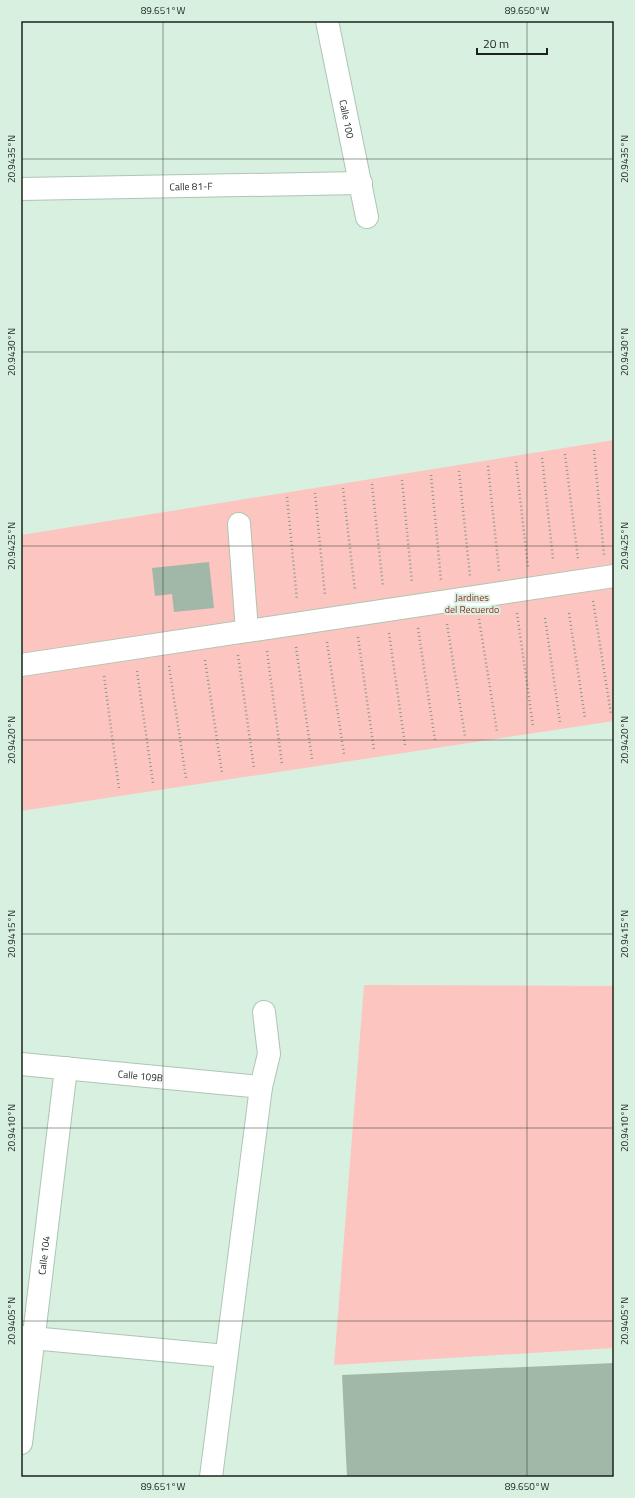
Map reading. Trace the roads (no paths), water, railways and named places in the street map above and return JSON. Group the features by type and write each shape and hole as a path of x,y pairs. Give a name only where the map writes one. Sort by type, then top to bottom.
{"street":[{"name":"Calle 100","path":"327,21 368,217"},
{"name":"Calle 81-F","path":"21,189 360,183"},
{"path":"239,524 247,631"},
{"path":"21,665 247,631 609,569"},
{"path":"211,1477 261,1087 269,1054 264,1012"},
{"name":"Calle 109B","path":"21,1064 261,1087"},
{"name":"Calle 104","path":"21,1443 27,1338 66,1068"},
{"path":"27,1338 226,1356"}],"park label":[{"name":"Jardines del Recuerdo","path":"472,602"}]}
